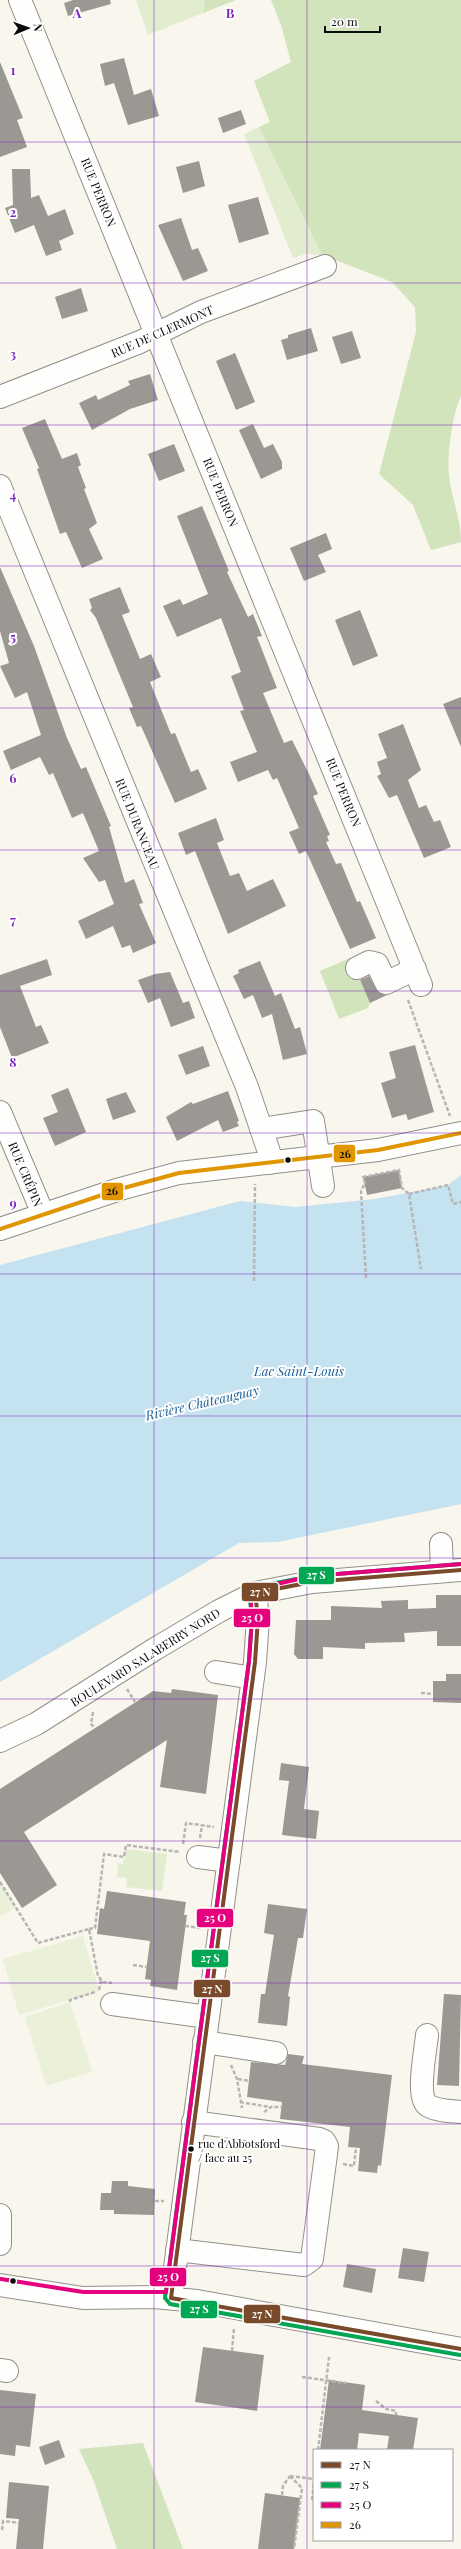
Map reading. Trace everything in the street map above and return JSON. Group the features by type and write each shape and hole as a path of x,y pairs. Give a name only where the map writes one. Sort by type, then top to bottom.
{"street":[{"name":"RUE PERRON","path":"20,0 418,977"},
{"name":"RUE DE CLERMONT","path":"0,397 157,334 201,312 325,266"},
{"name":"RUE DURANCEAU","path":"0,486 247,1087 269,1152 270,1163"},
{"path":"357,968 369,962 377,964 386,983 418,977"},
{"name":"RUE CRÉPIN","path":"0,1112 43,1214"},
{"path":"262,1129 313,1121 320,1158 323,1186"},
{"path":"0,1229 43,1214 179,1174 320,1158 379,1159 456,1125"},
{"path":"441,1544 452,1571"},
{"name":"BOULEVARD SALABERRY NORD","path":"0,1741 36,1724 194,1626 255,1593 312,1582 452,1571"},
{"path":"171,2298 193,2122 253,1678 258,1618 255,1593"},
{"path":"216,1672 253,1678"},
{"path":"198,1856 228,1861"},
{"path":"112,2004 208,2017"},
{"path":"427,2035 422,2082 424,2100 427,2105 434,2108 461,2112"},
{"path":"204,2042 276,2053"},
{"path":"177,2250 304,2266 310,2263 312,2259 327,2146 324,2141 319,2139 193,2122"},
{"path":"0,2215 0,2244"},
{"path":"0,2285 83,2298 171,2298 209,2303 461,2349"}],"path":[{"path":"418,977 408,1001 456,1125"},
{"path":"366,1278 361,1191 365,1183 363,1177 399,1170 402,1188 409,1194 421,1270"},
{"path":"254,1281 255,1181"},
{"path":"409,1194 448,1185 453,1204 461,1202"},
{"path":"123,1684 135,1702"},
{"path":"422,1693 433,1694"},
{"path":"91,1709 94,1713 91,1724 95,1728"},
{"path":"0,1882 38,1943 95,1928 104,1854 124,1856 126,1845 182,1853 186,1823 216,1827 219,1822"},
{"path":"185,1926 201,1928"},
{"path":"89,1929 96,1970 101,1980 105,1982"},
{"path":"133,1965 147,1967"},
{"path":"70,2002 70,2000 99,1991 101,1980"},
{"path":"229,2062 237,2079 242,2110"},
{"path":"237,2079 249,2081"},
{"path":"240,2102 271,2107"},
{"path":"318,2449 329,2357"},
{"path":"302,2377 346,2383"},
{"path":"376,2401 386,2409 396,2411 396,2415"},
{"path":"290,2476 313,2479"},
{"path":"282,2495 283,2486 290,2476"},
{"path":"290,2476 302,2488 294,2549"},
{"path":"312,2500 313,2492"},
{"path":"2,2530 3,2521 19,2523"}],"green space":[{"path":"136,0 205,0 203,13 148,35"},
{"path":"205,0 236,0 203,13"},
{"path":"271,0 461,0 461,396 453,424 450,446 449,475 461,533 461,542 431,550 413,505 379,474 416,332 415,307 392,282 322,255 259,127 270,122 254,81 291,62 281,25"},
{"path":"259,127 322,255 306,254 293,258 244,134"},
{"path":"350,958 370,1003 368,1008 339,1019 320,971"},
{"path":"125,1849 167,1854 162,1891 126,1887 127,1878 117,1877 118,1863 123,1864"},
{"path":"0,1882 16,1907 0,1917"},
{"path":"83,1936 99,1991 19,2015 3,1959"},
{"path":"70,2002 92,2072 46,2086 25,2017"},
{"path":"143,2443 183,2549 117,2549 93,2479 79,2449"}],"water":[{"name":"Lac Saint-Louis","path":"461,1175 461,1504 278,1542 239,1543 0,1682 0,1265 240,1201 295,1207 375,1199 448,1185"}],"building":[{"path":"73,0 110,0 111,4 68,16 64,3"},
{"path":"124,58 134,95 151,89 159,116 128,125 114,83 105,86 100,64"},
{"path":"0,62 23,118 17,120 27,147 0,157"},
{"path":"241,110 246,124 223,133 218,118"},
{"path":"199,161 205,186 183,193 176,167"},
{"path":"12,169 30,169 31,198 39,195 48,216 65,209 74,234 59,241 62,250 46,256 34,225 15,233 5,208 13,205"},
{"path":"258,197 269,234 239,243 228,205"},
{"path":"181,218 192,250 198,248 208,271 183,281 158,225"},
{"path":"81,288 88,311 62,319 55,297"},
{"path":"311,328 318,351 287,360 281,340 288,338 288,335"},
{"path":"352,331 361,358 341,364 332,337"},
{"path":"235,353 255,402 236,410 216,361"},
{"path":"150,374 158,400 130,409 92,430 79,403 96,395 98,400 130,385 128,381"},
{"path":"45,419 62,459 77,453 81,465 78,467 86,488 84,489 97,523 89,529 103,559 82,568 66,532 60,534 37,469 39,468 22,428"},
{"path":"253,424 264,448 273,444 282,462 282,469 261,479 239,430"},
{"path":"174,444 185,471 159,481 148,454"},
{"path":"202,506 229,571 227,572 248,617 253,614 262,636 257,637 277,688 263,693 284,743 292,740 309,774 318,794 313,796 330,835 327,836 329,841 326,842 336,864 341,863 357,902 360,901 376,938 350,949 306,851 299,854 289,832 299,828 277,778 273,780 268,770 238,782 230,762 257,752 240,711 244,710 231,676 241,672 221,618 177,637 163,606 180,599 183,605 208,594 177,516"},
{"path":"326,533 332,549 318,555 326,572 304,581 290,548"},
{"path":"0,567 34,646 67,738 81,769 86,767 111,826 109,827 125,883 134,879 143,903 139,904 156,943 133,953 130,945 122,948 113,926 86,939 78,921 114,904 105,880 99,882 83,858 99,851 83,813 72,818 53,773 49,775 40,757 11,770 3,751 41,735 27,692 15,698 0,666 9,663 0,631"},
{"path":"120,587 130,612 122,615 140,659 151,654 161,677 150,682 171,734 175,733 191,772 198,769 207,789 175,803 141,726 137,727 129,708 133,707 96,618 90,610 92,608 89,599"},
{"path":"360,610 378,656 353,666 335,620"},
{"path":"461,697 461,747 443,704"},
{"path":"403,724 421,770 408,780 419,808 426,805 434,822 440,820 451,847 424,858 397,795 389,798 377,776 381,774 377,762 387,758 378,734"},
{"path":"216,818 224,840 217,843 230,876 239,873 247,891 273,879 286,906 228,934 195,851 186,855 178,833"},
{"path":"47,959 52,975 20,986 36,1027 41,1025 49,1043 12,1058 0,1027 0,975"},
{"path":"260,961 275,996 281,993 295,1029 300,1027 307,1054 283,1060 272,1014 262,1018 253,995 244,999 233,976 239,973 238,970"},
{"path":"170,972 183,1003 189,1001 195,1018 171,1027 160,998 148,1003 138,980 155,974"},
{"path":"369,976 379,993 387,995 370,1003 360,980"},
{"path":"415,1045 434,1112 408,1120 406,1114 392,1118 381,1083 396,1078 389,1052"},
{"path":"203,1046 210,1066 186,1075 178,1055"},
{"path":"68,1088 86,1132 55,1146 43,1118 58,1112 51,1095"},
{"path":"228,1091 239,1121 237,1122 239,1126 223,1132 218,1120 177,1141 166,1117 191,1102 193,1104"},
{"path":"126,1092 136,1112 113,1120 106,1099"},
{"path":"399,1170 402,1188 367,1195 363,1177"},
{"path":"436,1595 461,1595 461,1646 437,1646 437,1631 404,1633 405,1642 365,1643 365,1649 323,1647 323,1659 298,1659 294,1654 296,1620 331,1620 331,1606 382,1608 381,1601 408,1600 408,1609 436,1608"},
{"path":"446,1674 461,1674 461,1703 433,1702 433,1681 446,1681"},
{"path":"172,1689 218,1695 206,1794 160,1787 167,1740 24,1832 57,1885 22,1908 0,1873 0,1789 153,1691 171,1693"},
{"path":"281,1763 309,1767 304,1809 319,1811 316,1839 282,1835 289,1781 279,1780"},
{"path":"107,1891 186,1902 184,1915 187,1915 177,1990 150,1986 151,1980 145,1979 150,1941 97,1934 100,1908 104,1909"},
{"path":"268,1904 307,1909 303,1938 298,1938 288,1996 290,1997 287,2026 258,2023 261,1994 265,1994 274,1935 264,1933"},
{"path":"444,1994 461,1995 459,2086 437,2085"},
{"path":"288,2054 304,2056 302,2064 392,2075 381,2166 378,2165 377,2173 358,2171 360,2148 348,2147 350,2127 280,2119 282,2102 247,2097 251,2062 285,2065"},
{"path":"112,2181 128,2181 128,2186 155,2189 154,2215 114,2214 114,2210 100,2210 101,2193 111,2193"},
{"path":"403,2248 429,2252 424,2282 398,2278"},
{"path":"347,2264 376,2269 372,2293 343,2287"},
{"path":"203,2347 264,2355 257,2411 195,2402"},
{"path":"329,2380 365,2385 362,2410 418,2418 413,2449 387,2449 389,2436 359,2433 357,2449 320,2449"},
{"path":"0,2390 36,2394 30,2447 16,2445 15,2456 0,2454"},
{"path":"59,2440 65,2457 45,2465 39,2447"},
{"path":"9,2482 49,2486 43,2549 16,2549 19,2519 6,2518"},
{"path":"265,2493 300,2498 294,2549 258,2549"}],"transit line":[{"name":"26","path":"0,1229 120,1189 179,1173 378,1150 461,1133"},
{"path":"460,2355 170,2304 165,2298 249,1661 252,1618 249,1591 254,1587 312,1576 461,1564"},
{"path":"1,2279 83,2292 166,2292 249,1661 252,1618 250,1590 312,1576 461,1564"},
{"path":"461,1570 312,1582 255,1593 258,1618 255,1662 171,2298 461,2349"}],"place":[{"name":"rue d'Abbotsford / face au 25","path":"191,2149"}],"water label":[{"name":"Rivière Châteauguay","path":"202,1402"}]}
